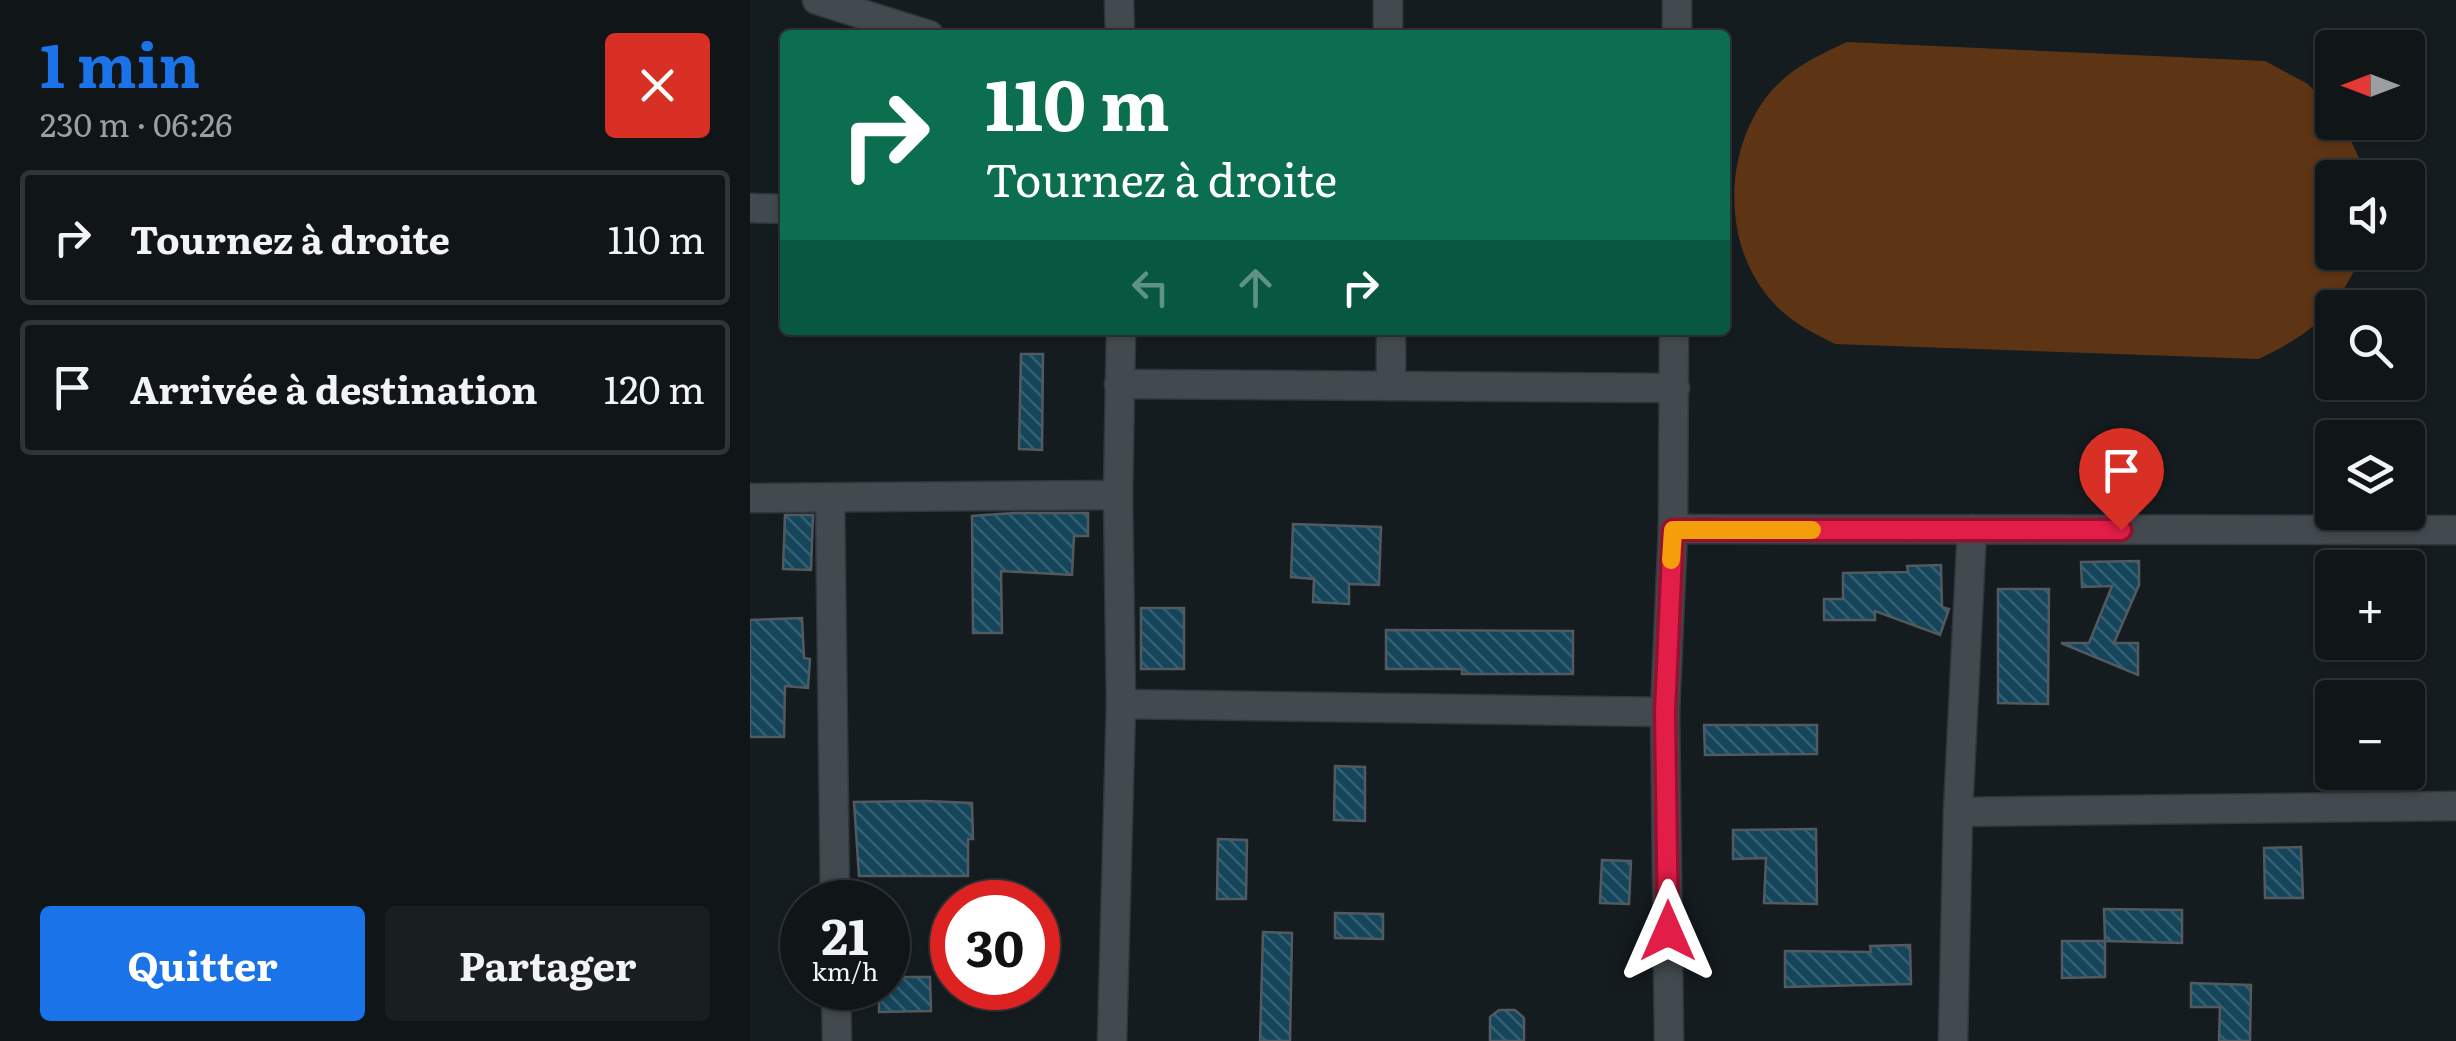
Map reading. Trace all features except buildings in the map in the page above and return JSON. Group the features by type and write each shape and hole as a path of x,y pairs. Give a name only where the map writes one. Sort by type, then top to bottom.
{"street":[{"path":"818,0 913,30"},
{"path":"1119,0 1120,30"},
{"path":"1388,0 1388,30"},
{"path":"1676,30 1677,0"},
{"path":"750,208 780,209"},
{"path":"1112,1041 1121,704 1121,335"},
{"path":"1391,335 1391,386"},
{"path":"1669,1041 1665,712 1673,530 1674,335"},
{"path":"1119,384 1675,388"},
{"path":"750,498 1118,495"},
{"path":"830,498 836,880"},
{"path":"1673,530 2456,530"},
{"path":"1952,1041 1972,530"},
{"path":"1121,704 1665,712"},
{"path":"1958,812 2456,806"},
{"path":"836,1010 837,1041"}],"shaded area":[{"path":"1847,42 2265,61 2308,84 2315,92 2315,140 2350,140 2360,160 2315,160 2315,270 2354,270 2343,290 2315,290 2315,325 2259,359 1835,344 1794,321 1771,300 1753,274 1741,246 1735,216 1739,154 1750,125 1773,89 1813,59"}],"slow traffic":[{"path":"1671,560 1673,530 1812,530"}],"route":[{"path":"1668,931 1665,712 1673,530 2121,530"}]}
